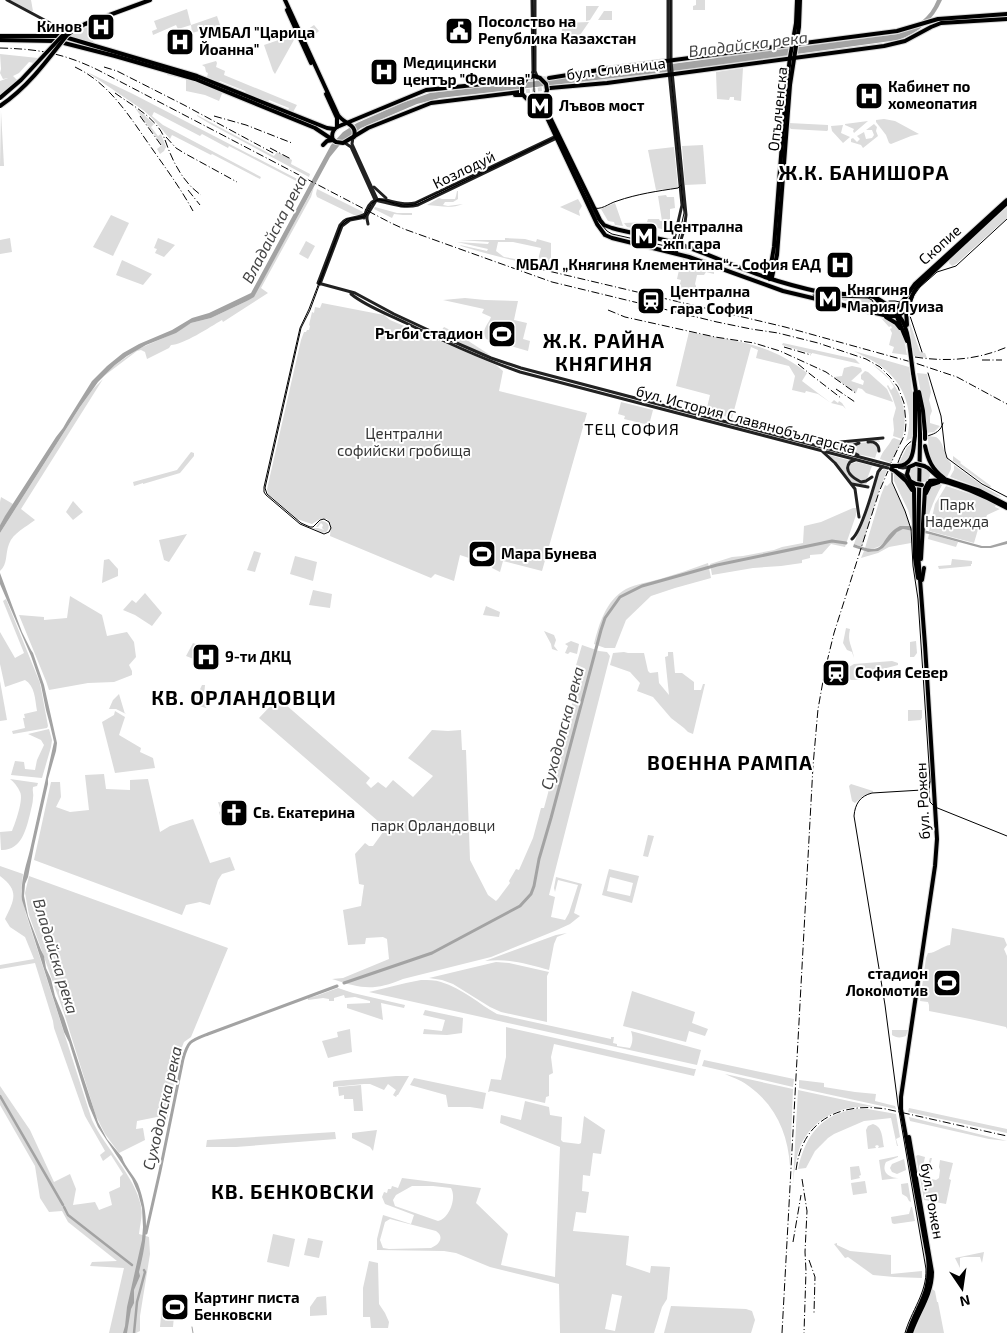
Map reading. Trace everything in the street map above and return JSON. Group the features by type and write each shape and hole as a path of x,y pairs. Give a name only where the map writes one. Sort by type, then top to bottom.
{"main road":[{"path":"7,0 50,23 63,37"},
{"path":"0,98 33,69 67,31 150,0"},
{"path":"283,0 338,115 354,128 352,144 377,200"},
{"path":"283,0 337,118 336,128 332,134 333,140"},
{"path":"534,0 535,71 545,81 548,90 542,99 537,102"},
{"path":"534,0 533,71 522,86 522,93 530,101 540,104 604,225 680,245 770,278 832,294 874,297 893,307 900,305"},
{"path":"669,0 670,62 682,205 673,243 674,253"},
{"name":"Опълченска","path":"768,286 774,248 786,92 794,45 800,23 798,0"},
{"name":"бул. Сливница","path":"549,78 897,31 946,18 1007,14"},
{"name":"бул. Сливница","path":"548,90 894,44 910,39 928,28 941,23 1007,18"},
{"path":"0,106 32,79 67,35 85,24"},
{"path":"51,36 55,33 55,30"},
{"path":"1,38 63,37 195,79 315,128 338,143 344,143 350,147 377,200"},
{"path":"1,38 60,42 116,54 197,76 327,128 336,128 349,124 426,90 521,80"},
{"path":"472,85 605,69"},
{"path":"671,73 686,215 680,245 674,253"},
{"path":"344,143 354,134 428,104 465,98 522,93"},
{"path":"542,99 602,233 612,238 706,262 768,286 795,294 892,317 898,316"},
{"name":"Козлодуй","path":"377,200 404,207 418,205 557,136"},
{"name":"Козлодуй","path":"377,200 383,199 406,205 418,202 557,136"},
{"path":"323,145 327,141 333,140"},
{"path":"370,182 379,193 390,201"},
{"name":"бул. История Славянобългарска","path":"377,200 372,202 365,216 349,218 340,225 319,284 349,292 364,303 484,358 537,377 890,467 903,468 912,466"},
{"name":"Скопие","path":"898,316 900,305 918,280 1007,200"},
{"name":"Скопие","path":"898,316 906,310 911,295 918,286 1007,204"},
{"path":"870,312 878,308 878,301 874,297"},
{"path":"887,305 898,316"},
{"path":"906,310 907,335"},
{"path":"879,314 896,323 907,335"},
{"name":"бул. Рожен","path":"898,316 905,323 923,433 919,527 920,574 937,839 935,866 901,1098 929,1273 926,1293 909,1333"},
{"name":"бул. История Славянобългарска","path":"438,336 521,368 814,444 859,459"},
{"name":"бул. Рожен","path":"912,466 915,458 915,380"},
{"path":"814,444 883,438"},
{"name":"бул. Рожен","path":"923,440 926,446 925,459 930,469"},
{"path":"870,442 876,444 879,451"},
{"path":"872,477 861,482 851,474 848,464 859,459 854,453 853,446 857,443 881,443"},
{"path":"852,539 856,536 865,514 878,472 881,468 905,464 911,459 914,443"},
{"path":"926,446 928,458 932,466 945,481"},
{"path":"821,450 835,463 852,484 859,517"},
{"path":"945,481 924,466 912,466 907,473 910,480 916,484 922,485 936,480 951,482 985,493 1007,506"},
{"path":"890,467 906,481 914,494"},
{"name":"бул. История Славянобългарска","path":"890,467 910,480"},
{"path":"929,482 932,476 930,469"},
{"name":"бул. Рожен","path":"910,480 919,527 915,558 921,590"},
{"path":"925,498 930,485 945,481"},
{"name":"бул. Рожен","path":"919,527 925,489 929,482"},
{"path":"852,484 868,487"},
{"path":"921,590 924,568"},
{"name":"бул. Рожен","path":"909,1333 928,1295 932,1276 903,1104 914,1011"}],"green space":[{"path":"10,0 31,0 33,11 31,11"},
{"path":"696,0 705,0 705,10 693,10"},
{"path":"586,6 599,6 590,20 586,21"},
{"path":"187,9 191,25 178,29 176,25 153,35 152,31 157,29 154,21"},
{"path":"604,11 612,11 612,20 598,20"},
{"path":"217,16 220,25 192,33 191,25"},
{"path":"589,22 578,38 562,39 562,23"},
{"path":"93,25 95,33 91,34 94,44 70,36 77,31"},
{"path":"314,25 319,31 311,38 304,32"},
{"path":"293,35 295,38 275,74 264,45"},
{"path":"881,35 881,37 810,46 810,44"},
{"path":"882,44 799,56 799,54"},
{"path":"789,47 788,49 718,58 718,56"},
{"path":"0,54 38,58 33,63 29,62 19,73 13,76 17,80 0,95 0,81 8,78 3,79 0,73"},
{"path":"787,55 787,57 676,72 676,70"},
{"path":"216,61 216,67 225,71 224,75 297,105 293,112 288,111 289,108 269,100 268,102 207,77 208,73 202,65"},
{"path":"664,63 665,65 591,75 590,73"},
{"path":"743,68 741,101 734,100 734,97 730,97 729,100 717,99 716,72"},
{"path":"87,72 305,183 304,185 229,146 228,148 202,134 200,136 154,112 152,116 163,125 261,177 260,179 172,135 170,139 143,110"},
{"path":"168,73 190,78 223,91 219,101 205,95 186,91 186,79 167,75"},
{"path":"666,73 549,87 549,86"},
{"path":"1,108 1,112 4,166 0,166"},
{"path":"135,108 154,124 151,127 158,136 161,134 166,147 160,154 157,149 162,145"},
{"path":"197,115 274,156 277,152 292,160 291,164 310,174 309,177 212,125"},
{"path":"876,120 895,121 919,134 891,144 876,122"},
{"path":"868,121 854,133 854,129 845,125 845,124"},
{"path":"789,123 828,125 828,130 791,129"},
{"path":"874,124 877,127 878,136 863,148 861,145 851,142 853,138 857,142 860,139 857,136 864,132 866,139 872,138 874,135 872,130 866,130"},
{"path":"843,125 841,133 850,137 843,143 832,131 831,126"},
{"path":"703,145 706,184 685,185 682,146"},
{"path":"674,147 678,188 656,190 648,150"},
{"path":"314,187 311,197 261,288 268,293 223,322 222,320 189,339 171,345 169,348 147,359 145,352 137,351 104,376 115,365 138,349 168,336 191,323 211,318 247,301 255,294"},
{"path":"317,189 363,212 361,215 354,215 317,197"},
{"path":"457,191 458,199 453,202 445,202 443,205 463,204 459,206 450,207 427,205 439,198 455,199"},
{"path":"666,195 667,197 674,197 675,208 670,209 670,221 667,220 667,222 673,224 670,231 653,227 651,231 642,227 638,229 627,227 624,223 647,222 648,219 659,219 662,221 658,196"},
{"path":"578,199 582,206 579,211 580,216 560,207"},
{"path":"615,203 623,226 615,225 614,222 608,221 601,209"},
{"path":"375,207 397,213 412,213 412,215 394,214 392,218 374,209"},
{"path":"1007,207 1007,218 952,266 949,263 950,259"},
{"path":"111,215 129,223 113,256 93,247"},
{"path":"10,238 12,252 0,254 0,240"},
{"path":"158,238 175,245 164,257 155,253 157,249 154,248"},
{"path":"505,238 525,239 536,242 537,239 551,243 551,266 538,260 541,248 513,242 498,242 496,251 504,257 542,265 491,255 460,245 487,251 488,249 457,242 488,244 489,242 460,240 505,240"},
{"path":"306,241 315,246 308,259 299,254"},
{"path":"681,251 691,254 764,281 759,281"},
{"path":"683,259 713,269 714,271 714,274 706,272 704,275 697,275 696,291 679,287 681,280 677,279 679,270 681,271"},
{"path":"122,260 152,274 143,285 116,275"},
{"path":"831,297 868,298 872,301 873,305 871,308 866,309 856,306 871,306 871,303 856,304"},
{"path":"465,298 518,301 514,320 527,323 523,339 530,341 528,351 486,339 485,330 491,317 482,313 484,309 443,300"},
{"path":"879,301 894,312 893,315 875,312"},
{"name":"Централни софийски гробища","path":"322,303 384,315 390,320 496,365 503,371 499,391 587,413 542,571 503,561 500,572 492,568 495,551 471,544 469,558 460,555 454,581 435,574 431,578 330,536 331,525 327,519 320,519 312,524 297,519 268,494 267,489 301,340 304,332 309,330 312,312 314,313 315,307 320,308"},
{"path":"908,317 920,352 925,353 927,358 914,356"},
{"path":"881,318 893,324 900,332 907,355 892,353 894,347 889,345 892,333 890,329 892,328"},
{"path":"444,327 490,355 475,350 443,334 441,331"},
{"path":"689,332 737,341 780,355 807,373 802,381 831,403 818,394 792,390 795,376 789,366 756,358 758,350 751,347 732,418 706,412 710,395 676,386"},
{"path":"783,343 855,359 860,364 812,354 782,345"},
{"path":"854,351 909,367 913,402 912,438 906,441 909,420 908,410 906,400 897,382 879,365"},
{"path":"872,364 889,378 900,396 905,417 902,439 893,436 893,419 896,408 887,386 891,390 894,387 889,379"},
{"path":"852,366 861,368 862,371 851,381 863,385 864,381 861,379 861,375 865,371 868,372 887,389 893,402 866,393 858,388 856,393 834,377 842,376 844,368"},
{"path":"917,373 927,374 931,392 929,400 932,411 930,423 940,426 934,432 927,433 927,423"},
{"path":"103,379 21,509 35,520 17,533 11,540 3,568 0,571 0,533 80,407"},
{"path":"834,400 838,403 839,401 846,409 843,406 831,403"},
{"path":"621,402 653,410 649,425 624,419 625,416 618,414"},
{"path":"928,436 936,437 939,440 946,457 951,463 951,469 947,477 937,470 931,460"},
{"path":"892,439 902,441 891,463 880,459"},
{"path":"856,442 851,451 848,452 821,445"},
{"path":"870,442 875,444 878,449 875,458 857,454 854,451 855,446 860,443"},
{"path":"912,443 912,454 908,461 898,465 907,447"},
{"path":"191,452 194,453 194,456 180,473 134,486 133,482 177,470"},
{"path":"826,454 851,461 847,464 847,471 859,482 867,482 866,485 851,483 834,460"},
{"path":"953,456 991,486 990,488 953,461"},
{"path":"857,462 872,466 867,479 857,479 849,471 850,464"},
{"path":"954,465 1002,497 950,477 954,470"},
{"path":"917,467 917,482 911,478 910,471"},
{"path":"922,467 929,471 930,476 927,481 921,483"},
{"path":"884,469 887,470 862,547 854,544 879,473"},
{"path":"894,473 907,484 910,490 913,503 913,527 908,510 894,481"},
{"path":"891,482 910,526 902,526 896,529 879,546 865,548 881,495 885,485 887,486"},
{"path":"942,485 928,518 926,530 924,530 927,494 931,486"},
{"name":"Парк Надежда","path":"946,486 980,497 996,504 995,507 1000,509 987,515 984,523 979,526 974,543 929,531 935,504"},
{"path":"1,497 13,504 0,525 0,502"},
{"path":"73,501 83,512 73,520 66,512"},
{"path":"856,508 856,515 845,547 831,544 822,554 810,555 810,558 802,560 802,563 753,568 712,575 710,564 732,557 803,543 804,526 821,522"},
{"path":"322,521 328,525 326,532 322,533 312,528 324,530 321,523 316,527"},
{"path":"903,529 910,530 911,543 889,547 878,553 861,558 864,551 879,550 893,535"},
{"path":"187,534 169,562 164,560 159,540"},
{"path":"929,534 958,542 956,547 928,539"},
{"name":"Мара Бунева","path":"472,546 493,552 491,565 471,557"},
{"path":"254,551 261,553 255,572 247,570"},
{"path":"295,556 317,562 313,581 290,574"},
{"path":"109,559 118,569 118,576 102,583 104,560"},
{"path":"952,559 972,561 972,564 971,566 939,569 938,566 951,565"},
{"path":"708,563 711,578 651,596 626,620 615,648 605,648 594,644 608,606 613,599 626,589"},
{"path":"313,590 332,594 330,608 309,605"},
{"path":"145,593 162,613 152,626 123,610 132,600 136,603"},
{"path":"70,596 102,615 107,636 127,632 134,642 136,657 129,665 132,675 114,682 88,683 49,690 19,615 44,617 44,620 67,618"},
{"path":"6,599 40,683 47,728 13,734 12,731 25,728 24,714 37,711 33,689 25,680 5,687 0,664 0,632 15,658 24,653 3,601"},
{"path":"486,606 500,612 499,617 483,615"},
{"path":"846,628 850,629 849,640 854,658 852,652 847,650 843,643"},
{"path":"544,631 554,635 556,640 554,646 558,651 552,649"},
{"path":"571,641 579,644 577,654 565,653 568,646 565,644"},
{"path":"916,641 917,653 914,657 910,657 910,642"},
{"path":"193,643 216,652 209,665 186,656"},
{"name":"парк Орландовци","path":"582,645 607,652 610,656 549,895 555,897 551,917 565,920 578,885 558,880 555,892 556,877 582,884 574,913 580,916 570,924 557,930 491,957 393,983 376,987 360,987 332,979 343,978 389,959 387,939 383,937 366,938 365,944 348,945 343,910 361,906 364,885 359,884 355,854 365,843 373,846 386,828 259,718 278,698 370,778 366,783 371,788 378,782 386,788 393,780 413,797 433,776 408,758 432,730 461,730 462,750 466,750 470,860 488,895 496,901 510,883 509,881 516,869 519,870 533,838 541,808 544,808 578,682 572,679"},
{"path":"668,652 673,652 675,673 682,673 694,682 694,690 701,690 703,684 705,684 693,734 671,718 653,697 637,691 640,683 630,672 610,665 613,653 644,653 648,671 650,673 658,672 659,683 669,695 665,657 668,656"},
{"path":"892,661 898,663 898,665 879,670 862,680 851,680 846,673 846,668 854,664"},
{"path":"0,681 7,720 0,721"},
{"path":"202,685 205,685 204,696 208,697 206,708 193,704"},
{"path":"119,694 125,713 116,709 109,709 113,700"},
{"path":"908,710 922,710 921,720 908,721"},
{"path":"115,711 125,717 119,735 141,748 140,752 153,758 155,768 115,773 102,722 114,715"},
{"path":"49,729 52,740 51,747 42,778 11,775 15,761 24,762 25,769 35,770 37,760 44,745 41,740 28,734"},
{"path":"104,774 106,789 130,790 130,780 148,779 160,832 170,826 193,819 210,863 230,857 235,870 222,874 218,880 210,905 200,902 186,905 182,915 34,860 51,782 60,782 61,797 56,807 70,812 89,810 85,775"},
{"path":"10,779 38,783 37,786 33,787 32,806 22,838 13,847 1,850 0,832 12,831 21,800 19,790"},
{"path":"851,784 873,792 863,796 855,803 852,801 849,786"},
{"path":"231,801 239,822 223,825 218,802 223,803"},
{"path":"648,835 654,836 648,857 643,856"},
{"path":"0,866 23,874 21,892 26,914 92,1120 138,1195 142,1216 139,1234 149,1237 150,1254 140,1316 140,1331 136,1333 109,1333 124,1268 90,1266 92,1262 117,1261 68,1222 62,1211 49,1212 40,1198 35,1166 0,1105 0,1086 30,1130 54,1182 70,1174 76,1189 73,1205 95,1202 99,1210 112,1205 109,1192 120,1187 120,1177 123,1174 111,1155 103,1161 100,1155 105,1151 85,1116 54,1028 35,963 0,969 0,965 34,959 25,937 10,927 5,919 13,901 13,891 0,876"},
{"path":"609,869 639,876 632,903 602,895","holes":["610,877 633,883 630,896 607,891"]},
{"path":"29,876 228,948 191,1037 184,1042 180,1052 167,1120 157,1117 137,1121 136,1129 143,1128 145,1140 119,1153 105,1134 96,1116 64,1013 29,915 25,893"},
{"path":"952,928 1004,938 1007,945 1004,949 1007,956 1007,1029 1006,1027 929,1011 928,1002 920,1001 928,953 950,945"},
{"path":"567,933 557,937 549,970 510,961 485,961 556,935"},
{"path":"496,962 549,972 547,976 547,1022 501,1012 453,984 429,978"},
{"path":"421,980 436,981 449,985 497,1014 611,1039 611,1037 614,1037 613,1043 617,1044 617,1046 630,1048 632,1044 631,1031 701,1050 697,1065 369,992"},
{"path":"338,988 405,1005 404,1008 381,1003 383,1020 347,1008 347,1004 370,1003 370,1001 355,997 345,998 344,995 334,998 334,1001 323,998 308,1000 308,998"},
{"path":"632,991 695,1012 692,1023 708,1029 705,1036 689,1031 686,1042 623,1026"},
{"path":"425,1010 463,1018 462,1033 447,1035 423,1034 424,1029 442,1031 445,1020 423,1015"},
{"path":"506,1027 696,1069 694,1076 554,1044 551,1057 553,1073 549,1075 549,1096 546,1097 545,1103 491,1091 488,1092 491,1079 501,1080 506,1057"},
{"path":"350,1029 352,1052 328,1058 322,1041 338,1037 337,1032"},
{"path":"892,1030 908,1030 906,1036 895,1037 892,1035"},
{"path":"704,1060 794,1079 793,1087 702,1066"},
{"path":"725,1074 793,1089 790,1166 787,1143 774,1112 750,1087"},
{"path":"409,1076 396,1097 393,1095 396,1090 388,1084 384,1090 370,1084 333,1087 333,1082 335,1081"},
{"path":"414,1078 486,1093 483,1109 448,1107 446,1095 410,1085"},
{"path":"799,1080 824,1083 824,1087 876,1094 875,1101 895,1106 896,1109 799,1088"},
{"path":"361,1085 363,1111 354,1111 353,1099 344,1099 344,1095 339,1096 338,1087"},
{"path":"798,1090 877,1107 853,1107 842,1110 822,1119 813,1127 806,1136 798,1153 792,1200"},
{"path":"525,1101 549,1107 550,1115 562,1117 561,1140 563,1142 581,1143 584,1116 605,1130 601,1154 593,1153 590,1176 583,1175 582,1191 589,1192 586,1213 576,1212 573,1231 629,1236 626,1265 650,1273 651,1266 670,1267 667,1299 662,1307 654,1333 560,1333 559,1284 490,1267 456,1253 444,1251 377,1250 377,1239 383,1215 411,1224 414,1215 385,1204 382,1197 384,1192 387,1193 388,1189 391,1189 392,1186 398,1188 402,1178 481,1188 476,1203 508,1234 501,1265 555,1277 560,1147 500,1123 501,1115 521,1120","holes":["412,1186 451,1188 453,1197 451,1208 446,1216 438,1221 395,1206 393,1200 396,1195","390,1219 436,1231 439,1233 440,1241 431,1248 383,1248 380,1240 385,1222","612,1294 622,1296 615,1331 605,1329"]},
{"path":"909,1108 1007,1129 1007,1133 908,1112"},
{"path":"856,1109 896,1114 900,1137 896,1139 898,1146 897,1146 891,1118 864,1121 828,1138 815,1151 806,1168 798,1169 805,1146 816,1128 833,1116"},
{"path":"909,1117 1007,1141 989,1139 910,1121"},
{"path":"873,1124 880,1130 884,1147 878,1148 879,1146 877,1145 875,1146 876,1148 868,1149 866,1130 868,1126"},
{"path":"377,1130 373,1151 370,1147 352,1138 352,1133"},
{"path":"335,1132 336,1139 236,1147 206,1147 207,1140"},
{"path":"898,1156 886,1162 885,1171 889,1176 899,1178 882,1180 879,1160"},
{"path":"916,1156 925,1157 922,1171 926,1172 930,1158 932,1158 927,1178 936,1180 939,1178 940,1160 953,1163 946,1204 924,1200"},
{"path":"904,1159 906,1170 897,1174 892,1172 890,1168 892,1164"},
{"path":"859,1166 860,1178 851,1180 850,1167"},
{"path":"865,1181 867,1193 853,1195 851,1183"},
{"path":"908,1183 911,1202 902,1194 901,1184"},
{"path":"911,1207 915,1221 892,1223 891,1217 909,1214"},
{"path":"273,1234 295,1239 289,1267 267,1262"},
{"path":"308,1238 323,1241 319,1258 304,1255"},
{"path":"837,1243 837,1245 850,1251 891,1255 891,1274 922,1271 922,1278 873,1275 848,1257 845,1258 834,1244"},
{"path":"984,1252 982,1263 980,1257 960,1258 960,1268 955,1258"},
{"path":"369,1261 378,1263 379,1304 389,1322 388,1328 371,1328 370,1317 363,1317 363,1288"},
{"path":"932,1289 935,1291 938,1302 944,1333 914,1333"},
{"name":"Картинг писта Бенковски","path":"163,1295 188,1297 186,1318 174,1316 173,1327 160,1327"},
{"path":"326,1296 327,1315 310,1316 310,1307 317,1297"},
{"path":"671,1306 746,1309 752,1311 755,1320 751,1333 664,1333"}],"shaded area":[{"path":"937,0 942,0 930,20 919,30 898,40 665,72 440,98 417,104 361,128 343,141 330,157 254,297 211,318 191,323 176,333 146,345 115,365 98,382 80,407 0,533 0,525 5,516 92,381 107,366 123,353 139,344 172,330 192,318 209,313 251,293 331,145 343,132 357,123 430,93 589,75 898,34 922,21"},
{"path":"900,526 909,526 982,546 990,546 1007,541 1007,544 991,548 981,548 903,529 897,532 878,551 868,552 853,547 854,544 865,548 878,548"},
{"path":"0,573 44,685 57,743 25,884 24,896 28,916 44,956 55,996 98,1122 107,1139 122,1157 138,1184 146,1217 140,1276 134,1290 134,1303 131,1309 127,1333 123,1333 142,1240 142,1208 132,1179 98,1127 89,1106 22,900 24,874 54,742 41,685 31,656 0,584"}],"waterway":[{"name":"Суходолска река","path":"344,983 432,953 520,906 531,894 601,630 605,618 620,597 642,586 717,565 832,541 846,543"},
{"name":"Суходолска река","path":"146,1233 183,1059 188,1045 193,1040 202,1036 337,986"},
{"path":"0,1096 63,1205"},
{"path":"64,1207 68,1215 132,1265"},
{"path":"134,1333 137,1302 144,1270"},
{"path":"192,1327 193,1333"}],"tunnel":[{"path":"524,80 549,78"},
{"path":"520,92 550,88"}],"tram line":[{"path":"533,0 534,91 597,219 612,234 670,247 678,241 684,213 670,64 670,0"},
{"path":"555,131 556,134 554,138 551,140 418,204 403,206 398,205 388,201 384,200 380,200 377,200 365,217 349,220 341,226 310,310 301,328 265,488 267,494 301,523 313,527 320,520 324,519 329,522 331,528 329,532 324,534 300,524 266,495 264,487 300,328 341,225 347,219 364,216 372,203 378,199 403,205 414,204 552,138 554,138 556,138 560,141"},
{"path":"592,207 601,208 614,202 648,193 678,188 681,185"},
{"path":"908,313 914,295 920,287 937,272 956,266 1007,219"},
{"path":"813,295 866,310 871,309 874,304 868,298 814,294"},
{"path":"889,301 900,302"},
{"path":"908,310 922,352"},
{"path":"928,373 941,416 947,458 982,484 1007,497"},
{"path":"897,465 903,450 909,443 938,432 943,423"},
{"path":"892,472 892,482 911,529 913,566 918,599 930,802 935,807 1007,836"},
{"path":"905,1333 924,1286 926,1269 898,1105 885,1005 854,816 859,801 868,794 922,790 930,782"}],"railway":[{"path":"0,48 26,49 50,53 85,64 404,229 552,282 717,322 778,333 818,343 866,359 880,367 890,377 898,387 904,403 905,434 891,463"},
{"path":"75,67 88,74 119,103 169,172 193,211"},
{"path":"104,67 117,71 184,105 275,154"},
{"path":"115,93 143,113 158,127 181,174 190,186 201,195"},
{"path":"140,116 161,145"},
{"path":"214,116 246,125 292,143"},
{"path":"166,137 176,148 237,182"},
{"path":"270,148 291,159"},
{"path":"188,190 200,205"},
{"path":"523,265 785,327 915,363 957,377 1007,404"},
{"path":"608,310 625,317 715,337 754,343 780,351 826,372 857,394"},
{"path":"784,347 811,355"},
{"path":"915,357 962,359 984,355 1007,347"},
{"path":"982,360 1002,360"},
{"path":"798,364 841,398"},
{"path":"836,389 855,402"},
{"path":"782,1333 813,766 818,709 834,633 879,492 888,471"},
{"path":"796,1170 806,1138 815,1127 826,1118 839,1112 853,1109 886,1109 1007,1136"},
{"path":"802,1179 807,1211 804,1333"},
{"path":"793,1242 801,1195"},
{"path":"809,1260 815,1277 814,1313"}],"place":[{"name":"Кинов","path":"101,27"},
{"name":"Посолство на Република Казахстан","path":"459,31"},
{"name":"УМБАЛ \"Царица Йоанна\"","path":"180,42"},
{"name":"Медицински център \"Фемина\"","path":"384,72"},
{"name":"Кабинет по хомеопатия","path":"869,96"},
{"name":"Лъвов мост","path":"540,106"},
{"name":"Централна жп гара","path":"644,236"},
{"name":"МБАЛ „Княгиня Клементина“ - София ЕАД","path":"840,265"},
{"name":"Княгиня Мария Луиза","path":"828,299"},
{"name":"Централна гара София","path":"651,301"},
{"name":"Ръгби стадион","path":"502,334"},
{"name":"Мара Бунева","path":"482,554"},
{"name":"9-ти ДКЦ","path":"206,657"},
{"name":"София Север","path":"836,673"},
{"name":"Св. Екатерина","path":"234,813"},
{"name":"стадион Локомотив","path":"947,983"},
{"name":"Картинг писта Бенковски","path":"175,1307"}],"district":[{"name":"Ж.К. БАНИШОРА","path":"864,173"},
{"name":"Ж.К. РАЙНА КНЯГИНЯ","path":"604,352"},
{"name":"ТЕЦ СОФИЯ","path":"632,429"},
{"name":"КВ. ОРЛАНДОВЦИ","path":"244,698"},
{"name":"ВОЕННА РАМПА","path":"730,763"},
{"name":"КВ. БЕНКОВСКИ","path":"293,1192"}],"water label":[{"name":"Владайска река","path":"748,44"},
{"name":"Владайска река","path":"274,229"},
{"name":"Владайска река","path":"56,956"}]}
